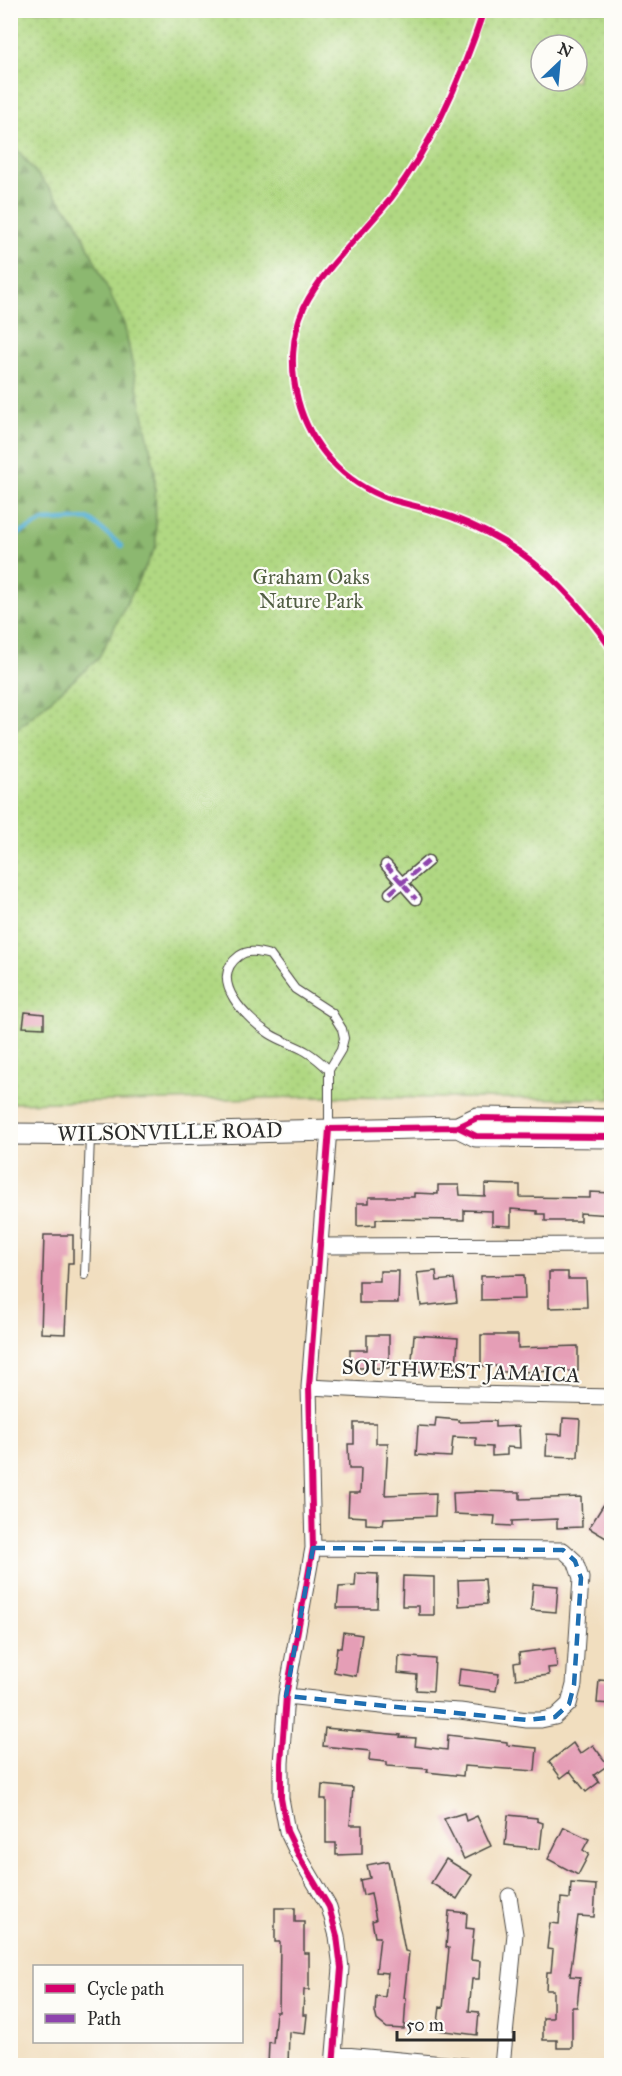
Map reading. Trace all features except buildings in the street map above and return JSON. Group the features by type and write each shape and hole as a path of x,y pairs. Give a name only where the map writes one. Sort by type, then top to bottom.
{"main road":[{"path":"458,1127 477,1118 612,1120"},
{"name":"WILSONVILLE ROAD","path":"10,1134 90,1135 458,1127"},
{"path":"458,1127 476,1136 612,1137"}],"street":[{"path":"390,893 428,861"},
{"path":"386,865 416,899"},
{"path":"329,1130 309,1387 313,1548 286,1696 281,1798 287,1831 329,1908 337,1936 340,1968 334,2060 466,2066"},
{"path":"321,1246 612,1245"},
{"name":"SOUTHWEST JAMAICA","path":"309,1387 425,1393 612,1397"},
{"path":"286,1696 541,1720 555,1717 569,1704 574,1685 581,1578 574,1562 563,1550 313,1548"},
{"path":"502,2066 515,1934 509,1896"}],"lane":[{"path":"329,1070 310,1054 259,1027 239,1008 228,989 227,976 231,965 240,955 252,951 270,955 295,989 337,1018 342,1029 343,1044 329,1070 329,1130"},
{"path":"85,1275 90,1135"}],"highlighted area":[{"path":"313,1548 563,1550 575,1561 581,1578 574,1685 569,1704 555,1717 527,1720 286,1696"}],"green space":[{"name":"Graham Oaks Nature Park","path":"10,11 611,11 611,1099 319,1097 11,1103"},
{"path":"11,143 76,220 124,324 155,471 156,546 98,659 11,734"}],"waterway":[{"path":"10,538 44,521 89,519 122,546"}],"marked path":[{"path":"390,893 428,861"},
{"path":"386,865 416,899"}],"cycle path":[{"path":"484,10 446,108 421,154 392,197 322,278 304,307 294,341 295,389 311,433 331,461 344,473 357,483 389,499 461,520 496,537 536,564 564,590 612,650"},
{"path":"333,2066 341,1968 337,1936 329,1907 287,1831 281,1798 286,1696 313,1548 309,1387 329,1129 458,1127 477,1118 612,1120"},
{"path":"458,1127 476,1136 612,1137"}]}
